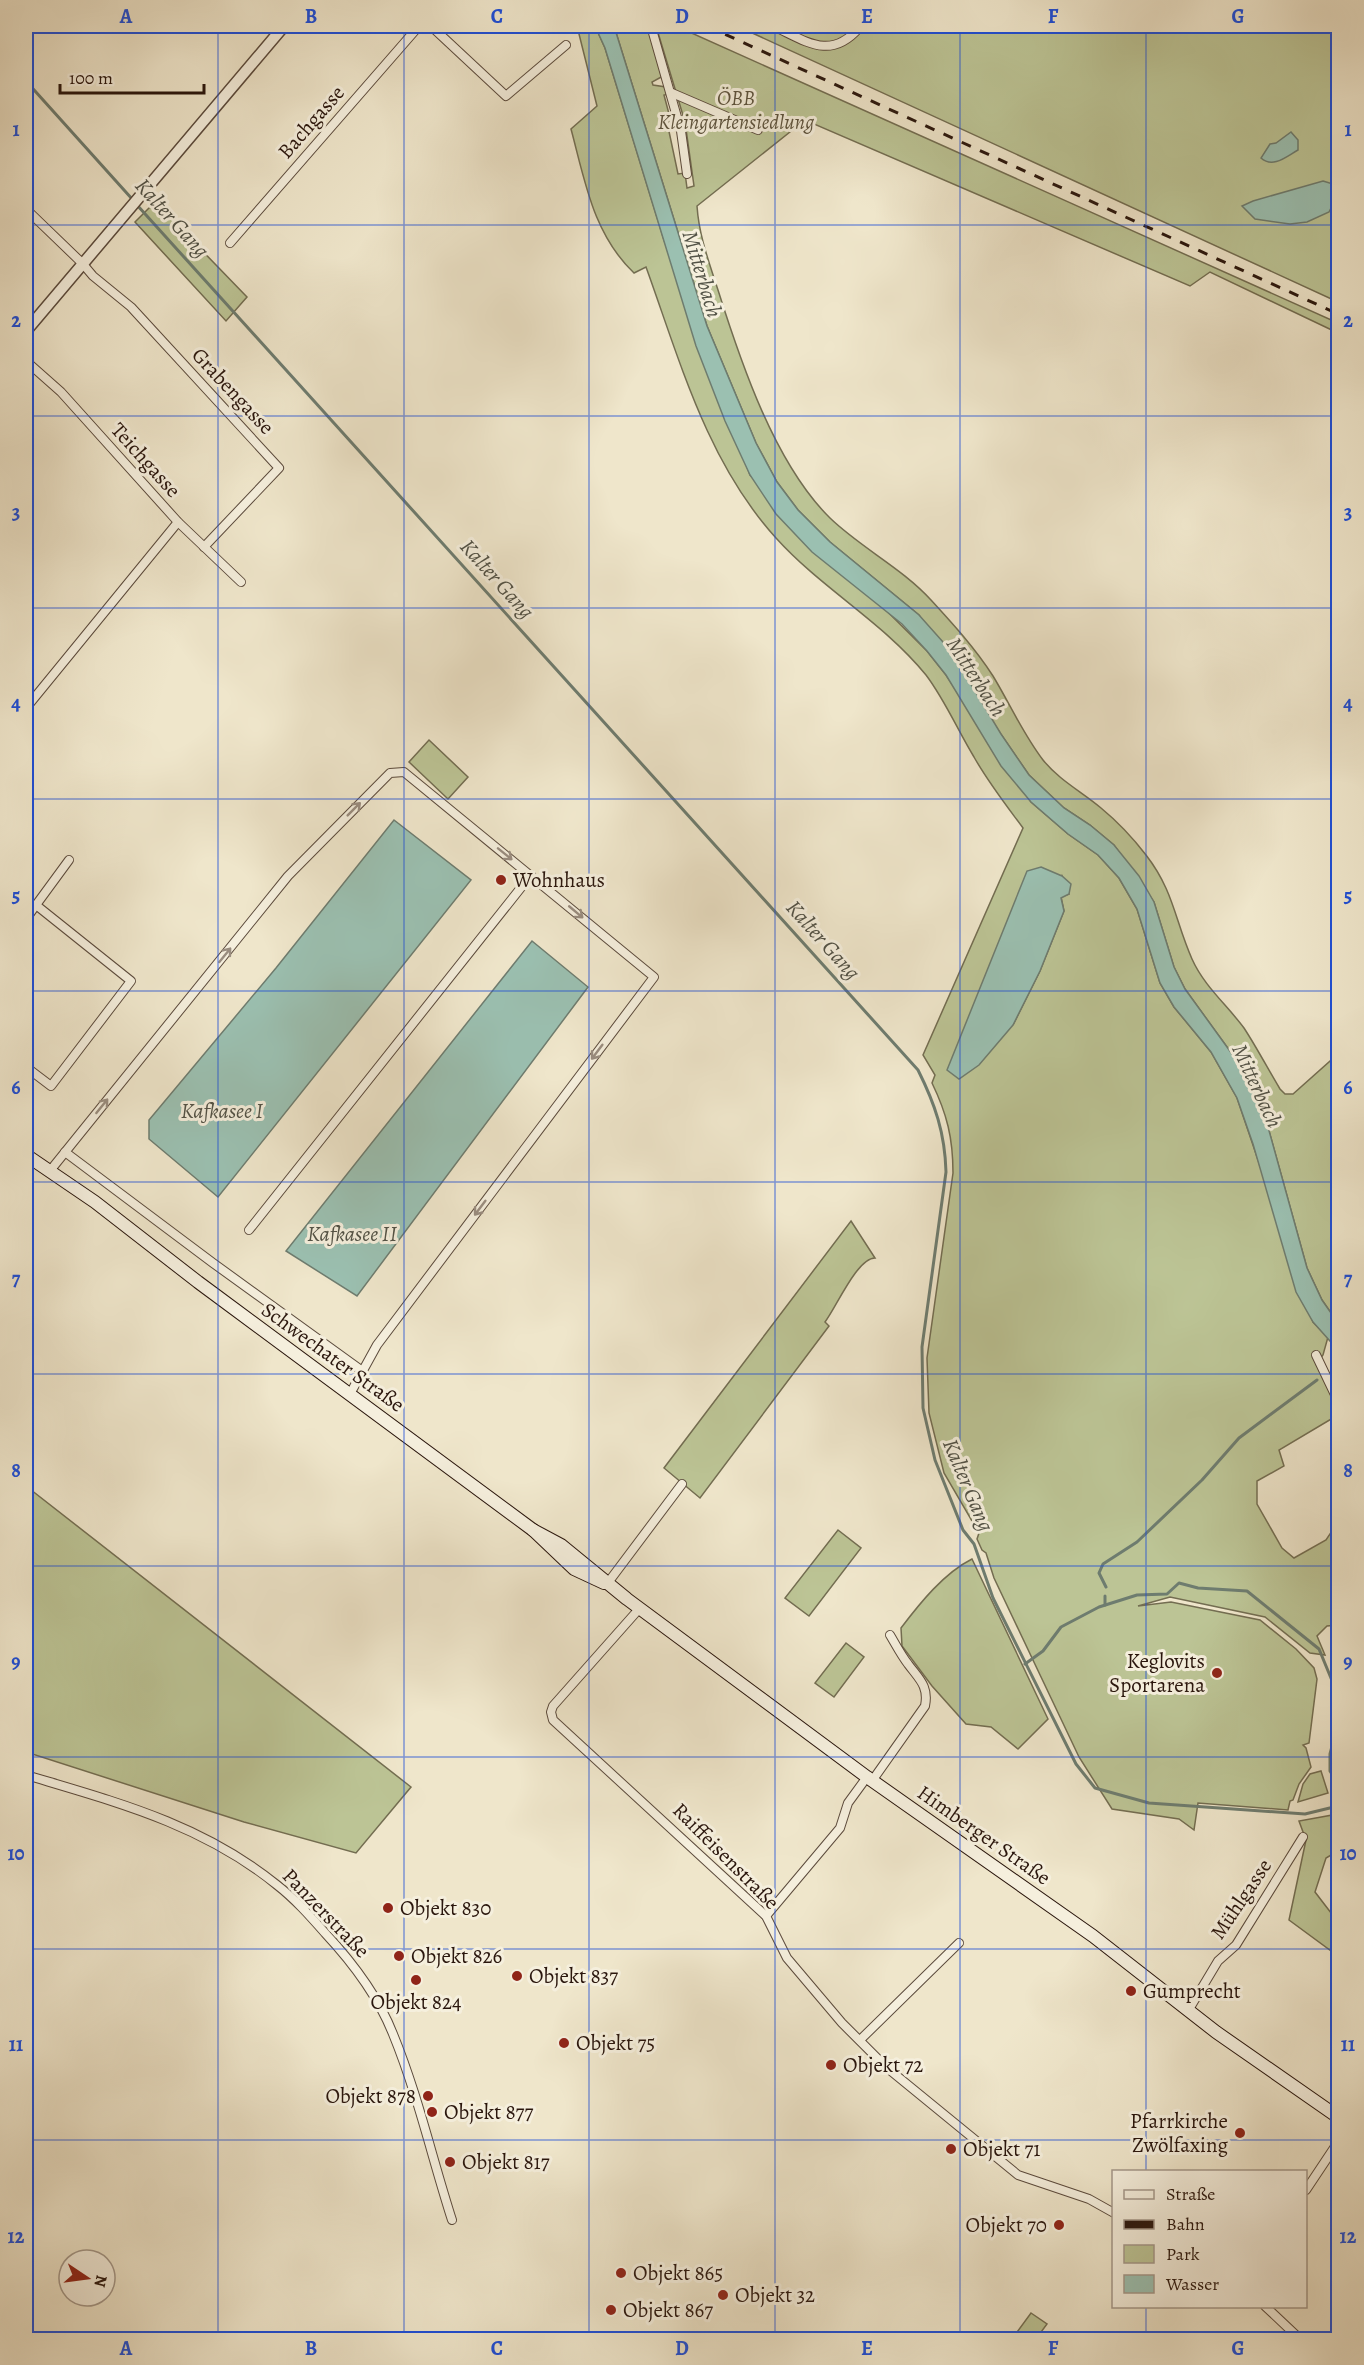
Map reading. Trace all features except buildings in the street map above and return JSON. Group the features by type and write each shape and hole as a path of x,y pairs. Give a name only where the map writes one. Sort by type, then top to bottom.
{"main road":[{"name":"Schwechater Straße","path":"26,1155 49,1172 58,1175 533,1530 574,1569 596,1581 607,1584"},
{"name":"Himberger Straße","path":"607,1584 869,1779 1093,1936 1188,2011 1338,2117"}],"street":[{"path":"26,331 284,26"},
{"name":"Bachgasse","path":"230,243 419,26"},
{"path":"431,26 506,96 566,45"},
{"path":"651,26 672,93 681,131 687,174"},
{"path":"773,26 814,44 835,47 850,38 859,28"},
{"path":"672,93 758,130"},
{"path":"26,209 82,263"},
{"name":"Grabengasse","path":"82,263 93,276 131,307 279,468 204,546"},
{"name":"Teichgasse","path":"26,361 61,392 178,522 241,582"},
{"path":"26,708 178,522"},
{"path":"49,1172 288,876 390,773 404,772 654,977 377,1345 361,1370 350,1394"},
{"path":"26,919 69,860"},
{"path":"249,1230 531,875"},
{"path":"26,1067 51,1086 131,981 36,905"},
{"path":"65,1152 361,1370"},
{"path":"1316,1355 1338,1401"},
{"path":"607,1584 682,1484"},
{"name":"Raiffeisenstraße","path":"639,1609 553,1706 551,1712 553,1720 766,1916 787,1958 842,2023 886,2067 1018,2175 1089,2199 1112,2212"},
{"path":"766,1916 840,1828 844,1811 925,1706 927,1695 925,1684 906,1662 890,1635"},
{"name":"Panzerstraße","path":"26,1775 159,1816 202,1835 250,1865 297,1902 340,1949 368,1986 392,2032 420,2109 452,2220"},
{"name":"Mühlgasse","path":"1188,2011 1218,1961 1236,1945 1303,1837"},
{"path":"860,2040 959,1943"},
{"path":"1307,2187 1338,2142"},
{"path":"1266,2308 1301,2340"}],"green space":[{"path":"577,26 595,26 605,48 664,240 750,475 927,651 946,675 1031,802 1068,834 1098,855 1119,878 1137,909 1160,983 1174,1007 1211,1052 1237,1098 1313,1322 1328,1337 1323,1355 1316,1364 1338,1405 1338,1415 1279,1450 1284,1466 1257,1481 1257,1504 1282,1548 1294,1558 1326,1540 1338,1522 1338,1625 1327,1626 1317,1636 1325,1655 1310,1653 1265,1617 1170,1597 1138,1606 1171,1602 1260,1620 1296,1649 1314,1668 1317,1679 1309,1743 1303,1745 1311,1767 1299,1784 1288,1810 1198,1803 1194,1830 1179,1819 1112,1809 1079,1757 994,1578 986,1553 977,1539 979,1533 944,1473 929,1413 927,1358 953,1160 948,1126 932,1083 935,1075 923,1055 1023,828 985,775 926,675 891,638 813,573 776,538 731,477 698,409 646,267 634,273 620,258 592,206 571,129 597,106","holes":["1062,876 1069,894 1061,897 1064,911 1040,971 1013,1025"]},
{"name":"ÖBB Kleingartensiedlung","path":"614,26 650,26 663,76 652,82 653,85 666,87 670,94 664,95 669,114 675,113 676,120 667,122 678,174 685,173 687,188 694,186 685,122 656,26 676,26 1338,323 1338,333 1210,272 1190,286 805,120 697,206 708,259 749,380 776,441 810,496 842,529 907,578 931,600 986,666 1043,760 1063,780 1107,813 1141,849 1163,881 1197,969 1209,987 1244,1028 1280,1089 1285,1094 1293,1094 1338,1054 1338,1323 1322,1300 1307,1268 1263,1109 1240,1065 1185,989 1174,967 1154,902 1114,845 1090,825 1064,808 1029,775 919,615 830,542 798,510 777,482 756,443 707,326"},
{"path":"737,26 1338,26 1338,302"},
{"path":"155,202 247,297 226,321 135,222"},
{"path":"429,740 468,777 448,799 409,762"},
{"path":"851,1221 875,1258 868,1260 854,1275 825,1322 829,1326 700,1498 664,1468"},
{"path":"26,1486 411,1787 356,1853 244,1822 26,1752"},
{"path":"838,1530 861,1548 809,1616 785,1598"},
{"path":"972,1559 1048,1719 1018,1749 991,1727 966,1724 932,1686 902,1646 901,1628 916,1609 942,1580"},
{"path":"846,1643 864,1657 834,1697 815,1683"},
{"path":"1321,1771 1328,1793 1298,1802 1303,1784 1310,1774"},
{"path":"1338,1814 1338,1851 1326,1858 1315,1892 1338,1922 1338,1956 1289,1920 1306,1840 1299,1821"},
{"path":"1031,2313 1047,2324 1036,2339 1012,2339"}],"water":[{"path":"595,26 614,26 707,326 756,443 777,482 798,510 830,542 919,615 960,666 1029,775 1064,808 1090,825 1114,845 1139,876 1154,902 1174,967 1185,989 1240,1065 1263,1109 1307,1268 1322,1300 1338,1323 1338,1350 1313,1322 1296,1292 1253,1144 1237,1098 1211,1052 1174,1007 1160,983 1137,909 1119,878 1098,855 1068,834 1031,802 1001,766 946,675 927,651 902,624 812,552 776,514 750,475 725,421 696,346 605,48"},
{"path":"1291,132 1298,140 1298,150 1275,162 1261,158 1270,144 1276,143"},
{"path":"1323,181 1333,184 1334,202 1329,212 1307,222 1290,224 1255,219 1242,206 1253,201"},
{"name":"Kafkasee I","path":"394,820 471,880 218,1197 149,1139 149,1120 276,968"},
{"path":"1041,867 1062,876 1071,884 1069,894 1061,898 1064,911 1040,971 1013,1025 979,1065 959,1079 947,1070 1027,871"},
{"name":"Kafkasee II","path":"532,941 588,987 357,1296 286,1251"}],"waterway":[{"name":"Kalter Gang","path":"26,81 133,200"},
{"name":"Kalter Gang","path":"137,205 918,1070 938,1119 944,1144 946,1172 922,1347 923,1408 935,1460 963,1530 974,1544 993,1598 1076,1764 1095,1788 1149,1803 1305,1814 1338,1806"},
{"path":"1106,1587 1099,1573 1103,1564 1137,1542 1202,1480 1239,1438 1317,1380"},
{"path":"1025,1664 1043,1651 1061,1627 1099,1607 1137,1595 1167,1594 1179,1583 1198,1588 1247,1591 1319,1649 1333,1683 1337,1711 1336,1731 1330,1754 1330,1771 1338,1784"},
{"path":"1105,1596 1105,1605"}],"railway":[{"path":"707,26 1338,314"}],"place":[{"name":"Wohnhaus","path":"501,880"},
{"name":"Keglovits Sportarena","path":"1217,1673"},
{"name":"Objekt 830","path":"388,1908"},
{"name":"Objekt 826","path":"399,1956"},
{"name":"Objekt 837","path":"517,1976"},
{"name":"Objekt 824","path":"416,1980"},
{"name":"Gumprecht","path":"1131,1991"},
{"name":"Objekt 75","path":"564,2043"},
{"name":"Objekt 72","path":"831,2065"},
{"name":"Objekt 878","path":"428,2096"},
{"name":"Objekt 877","path":"432,2112"},
{"name":"Pfarrkirche Zwölfaxing","path":"1240,2133"},
{"name":"Objekt 71","path":"951,2149"},
{"name":"Objekt 817","path":"450,2162"},
{"name":"Objekt 70","path":"1059,2225"},
{"name":"Objekt 865","path":"621,2273"},
{"name":"Objekt 32","path":"723,2295"},
{"name":"Objekt 867","path":"611,2310"}],"water label":[{"name":"Mitterbach","path":"702,274"},
{"name":"Mitterbach","path":"976,677"},
{"name":"Mitterbach","path":"1257,1086"}]}
